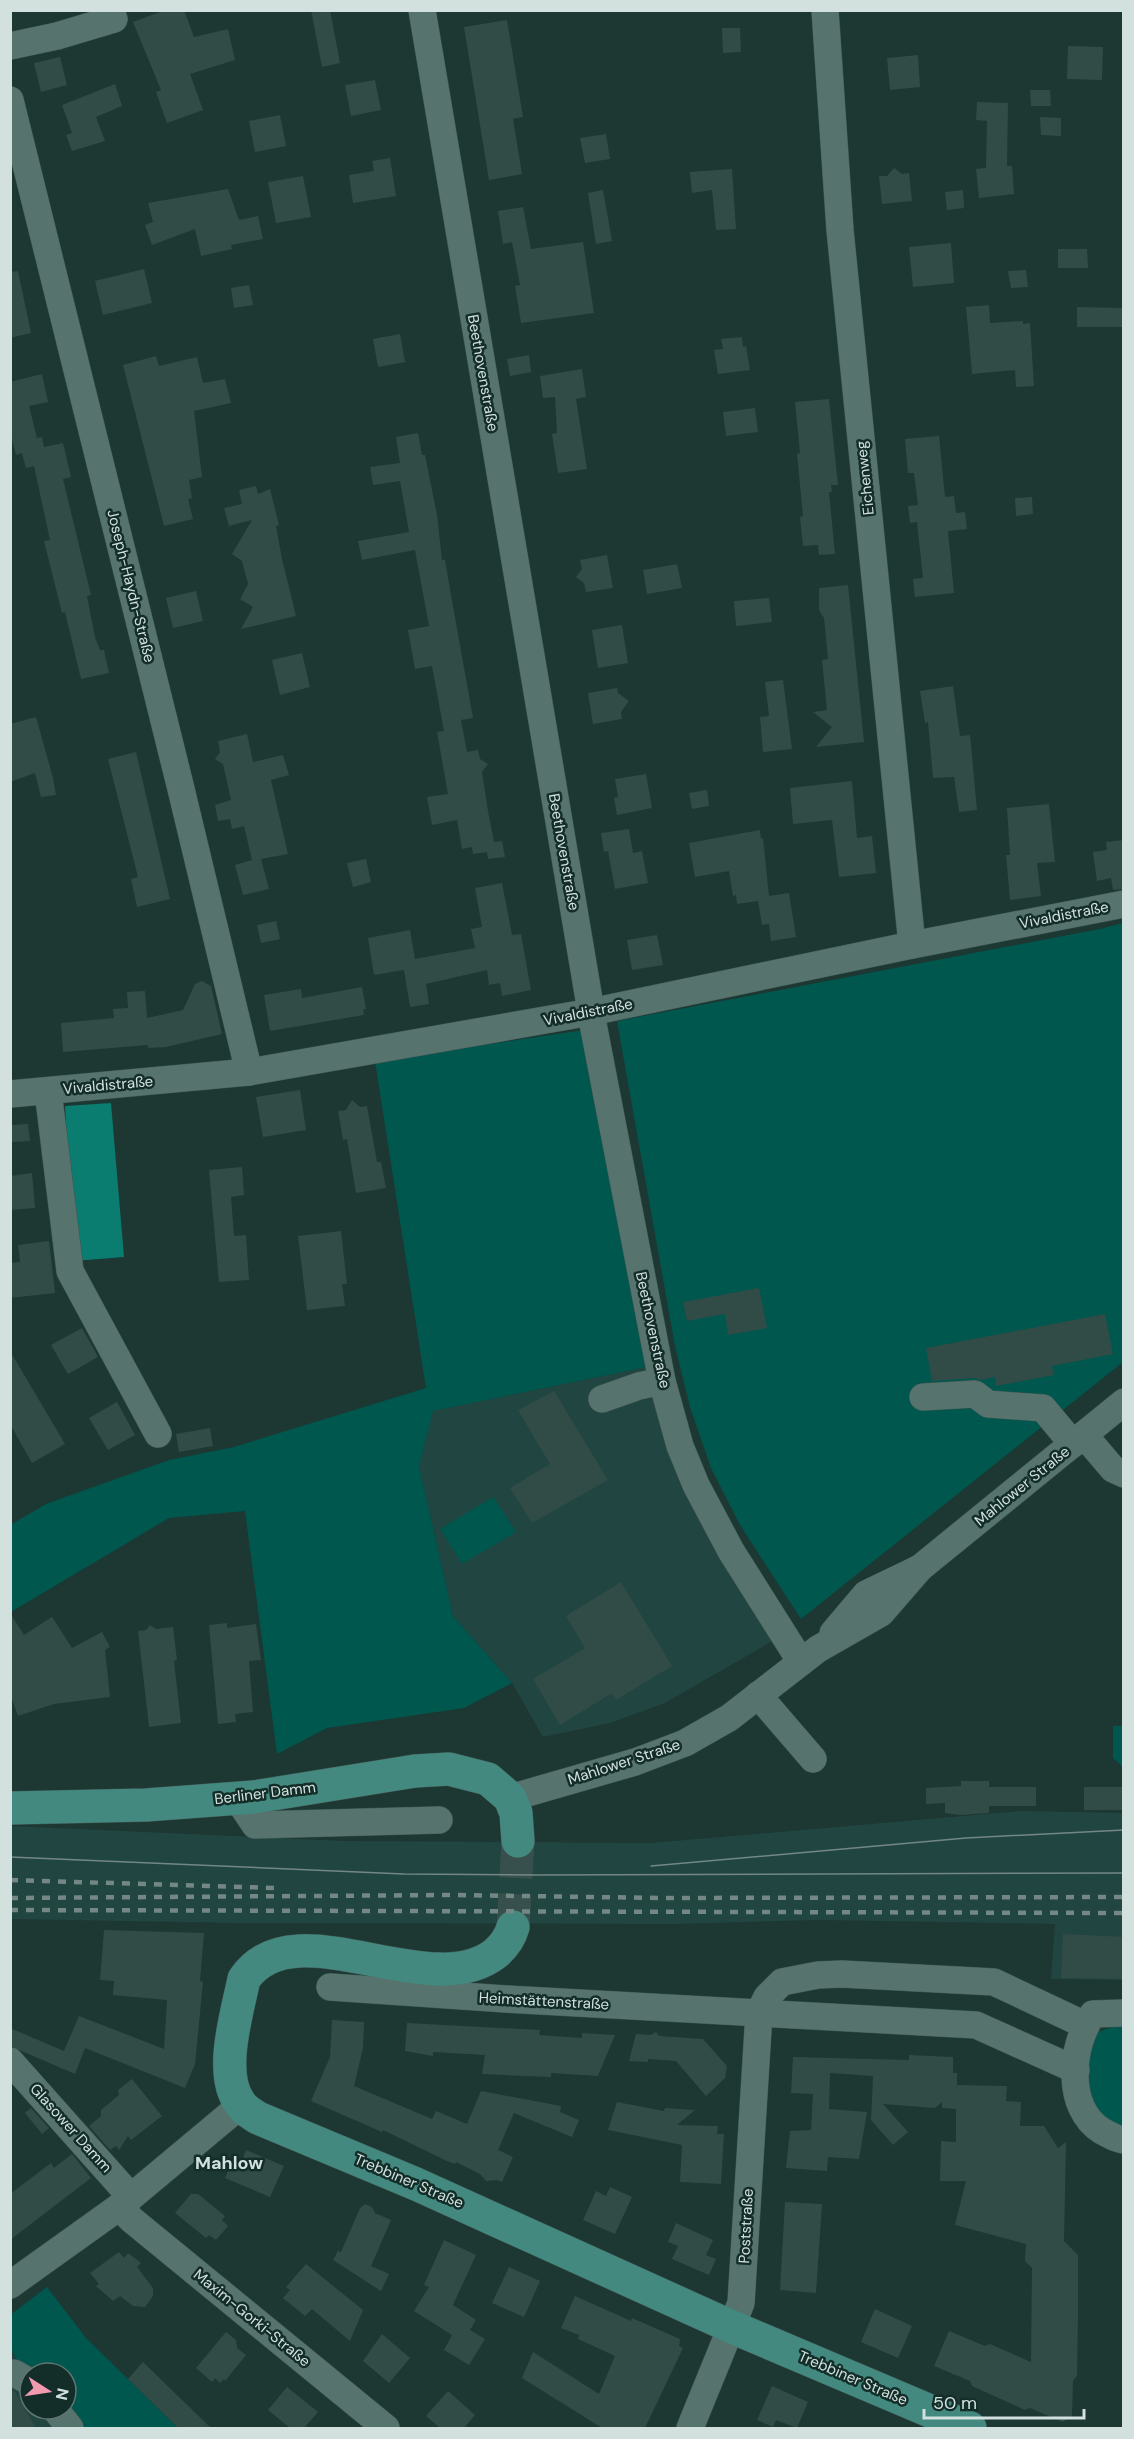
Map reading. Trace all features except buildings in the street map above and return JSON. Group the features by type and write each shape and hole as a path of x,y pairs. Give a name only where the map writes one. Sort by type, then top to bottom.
{"main road":[{"name":"Berliner Damm","path":"10,1808 146,1805 254,1797 415,1771 449,1769 488,1779 510,1798"},
{"path":"510,1798 516,1813 518,1840"},
{"path":"241,2105 232,2088 230,2071 244,1979 250,1970 270,1956 301,1950 422,1968 451,1969 480,1963 489,1958 505,1944 513,1927"},
{"name":"Trebbiner Straße","path":"241,2105 258,2118 416,2184 732,2326 970,2428"}],"street":[{"name":"Beethovenstraße","path":"422,10 591,1012 662,1381 680,1446 696,1485 731,1551 809,1656"},
{"name":"Eichenweg","path":"825,10 840,230 912,945"},
{"path":"10,46 57,36 114,19"},
{"name":"Joseph-Haydn-Straße","path":"10,100 182,789 249,1072"},
{"name":"Vivaldistraße","path":"10,1094 249,1072 591,1012 912,945 1124,904"},
{"name":"Vivaldistraße","path":"48,1091 70,1271 158,1434"},
{"path":"602,1399 639,1386 662,1381"},
{"path":"923,1397 975,1394 988,1404 1043,1408 1113,1469 1124,1474"},
{"name":"Mahlower Straße","path":"510,1798 635,1762 685,1743 729,1718 809,1656 866,1594 920,1568 1124,1402"},
{"path":"758,1695 813,1759"},
{"path":"237,1798 255,1825 439,1820"},
{"path":"759,2013 768,1997 782,1982 818,1975 842,1974 994,1982 1085,2025"},
{"name":"Heimstättenstraße","path":"330,1987 507,2000 976,2025 1076,2070"},
{"name":"Poststraße","path":"690,2428 741,2303 759,2013"},
{"path":"1124,2013 1093,2014 1085,2025 1078,2044 1076,2070 1078,2102 1091,2124 1115,2139 1124,2140"},
{"name":"Glasower Damm","path":"10,2061 125,2202"},
{"path":"10,2285 125,2202 241,2105"},
{"name":"Maxim-Gorki-Straße","path":"125,2202 132,2220 386,2428"}],"shaded area":[{"path":"1123,923 1123,1362 801,1619 740,1525 711,1468 690,1407 675,1346 617,1021"},
{"path":"591,1029 652,1366 433,1411 419,1466 453,1616 512,1683 464,1708 327,1728 277,1754 245,1511 169,1518 11,1612 10,1525 46,1504 169,1460 234,1447 426,1388 375,1061"},
{"path":"111,1103 124,1257 74,1261 65,1106"},
{"path":"652,1366 776,1639 665,1703 610,1723 543,1737 512,1683 453,1616 419,1466 432,1411"},
{"path":"493,1497 516,1532 462,1564 440,1529"},
{"path":"1113,1726 1123,1726 1123,1767 1113,1758"},
{"path":"1022,1811 1123,1813 1123,1980 1051,1979 1055,1924 819,1920 675,1924 239,1923 11,1919 11,1826 345,1841 651,1843"},
{"path":"1114,2026 1123,2027 1123,2127 1097,2115 1087,2097 1089,2046 1098,2032"},
{"path":"47,2287 86,2338 178,2428 83,2428 78,2421 78,2361 18,2363 11,2348 10,2315"},
{"path":"10,2348 18,2363 18,2421 78,2421 83,2428 11,2428"}],"tunnel":[{"path":"513,1927 518,1841"}],"tram line":[{"path":"651,1866 966,1838 1124,1830"},
{"path":"10,1857 404,1874 1124,1873"}],"railway":[{"path":"10,1880 278,1888"},
{"path":"10,1898 452,1895 662,1898 1124,1897"},
{"path":"10,1910 1124,1913"}],"district":[{"name":"Mahlow","path":"229,2163"}]}
